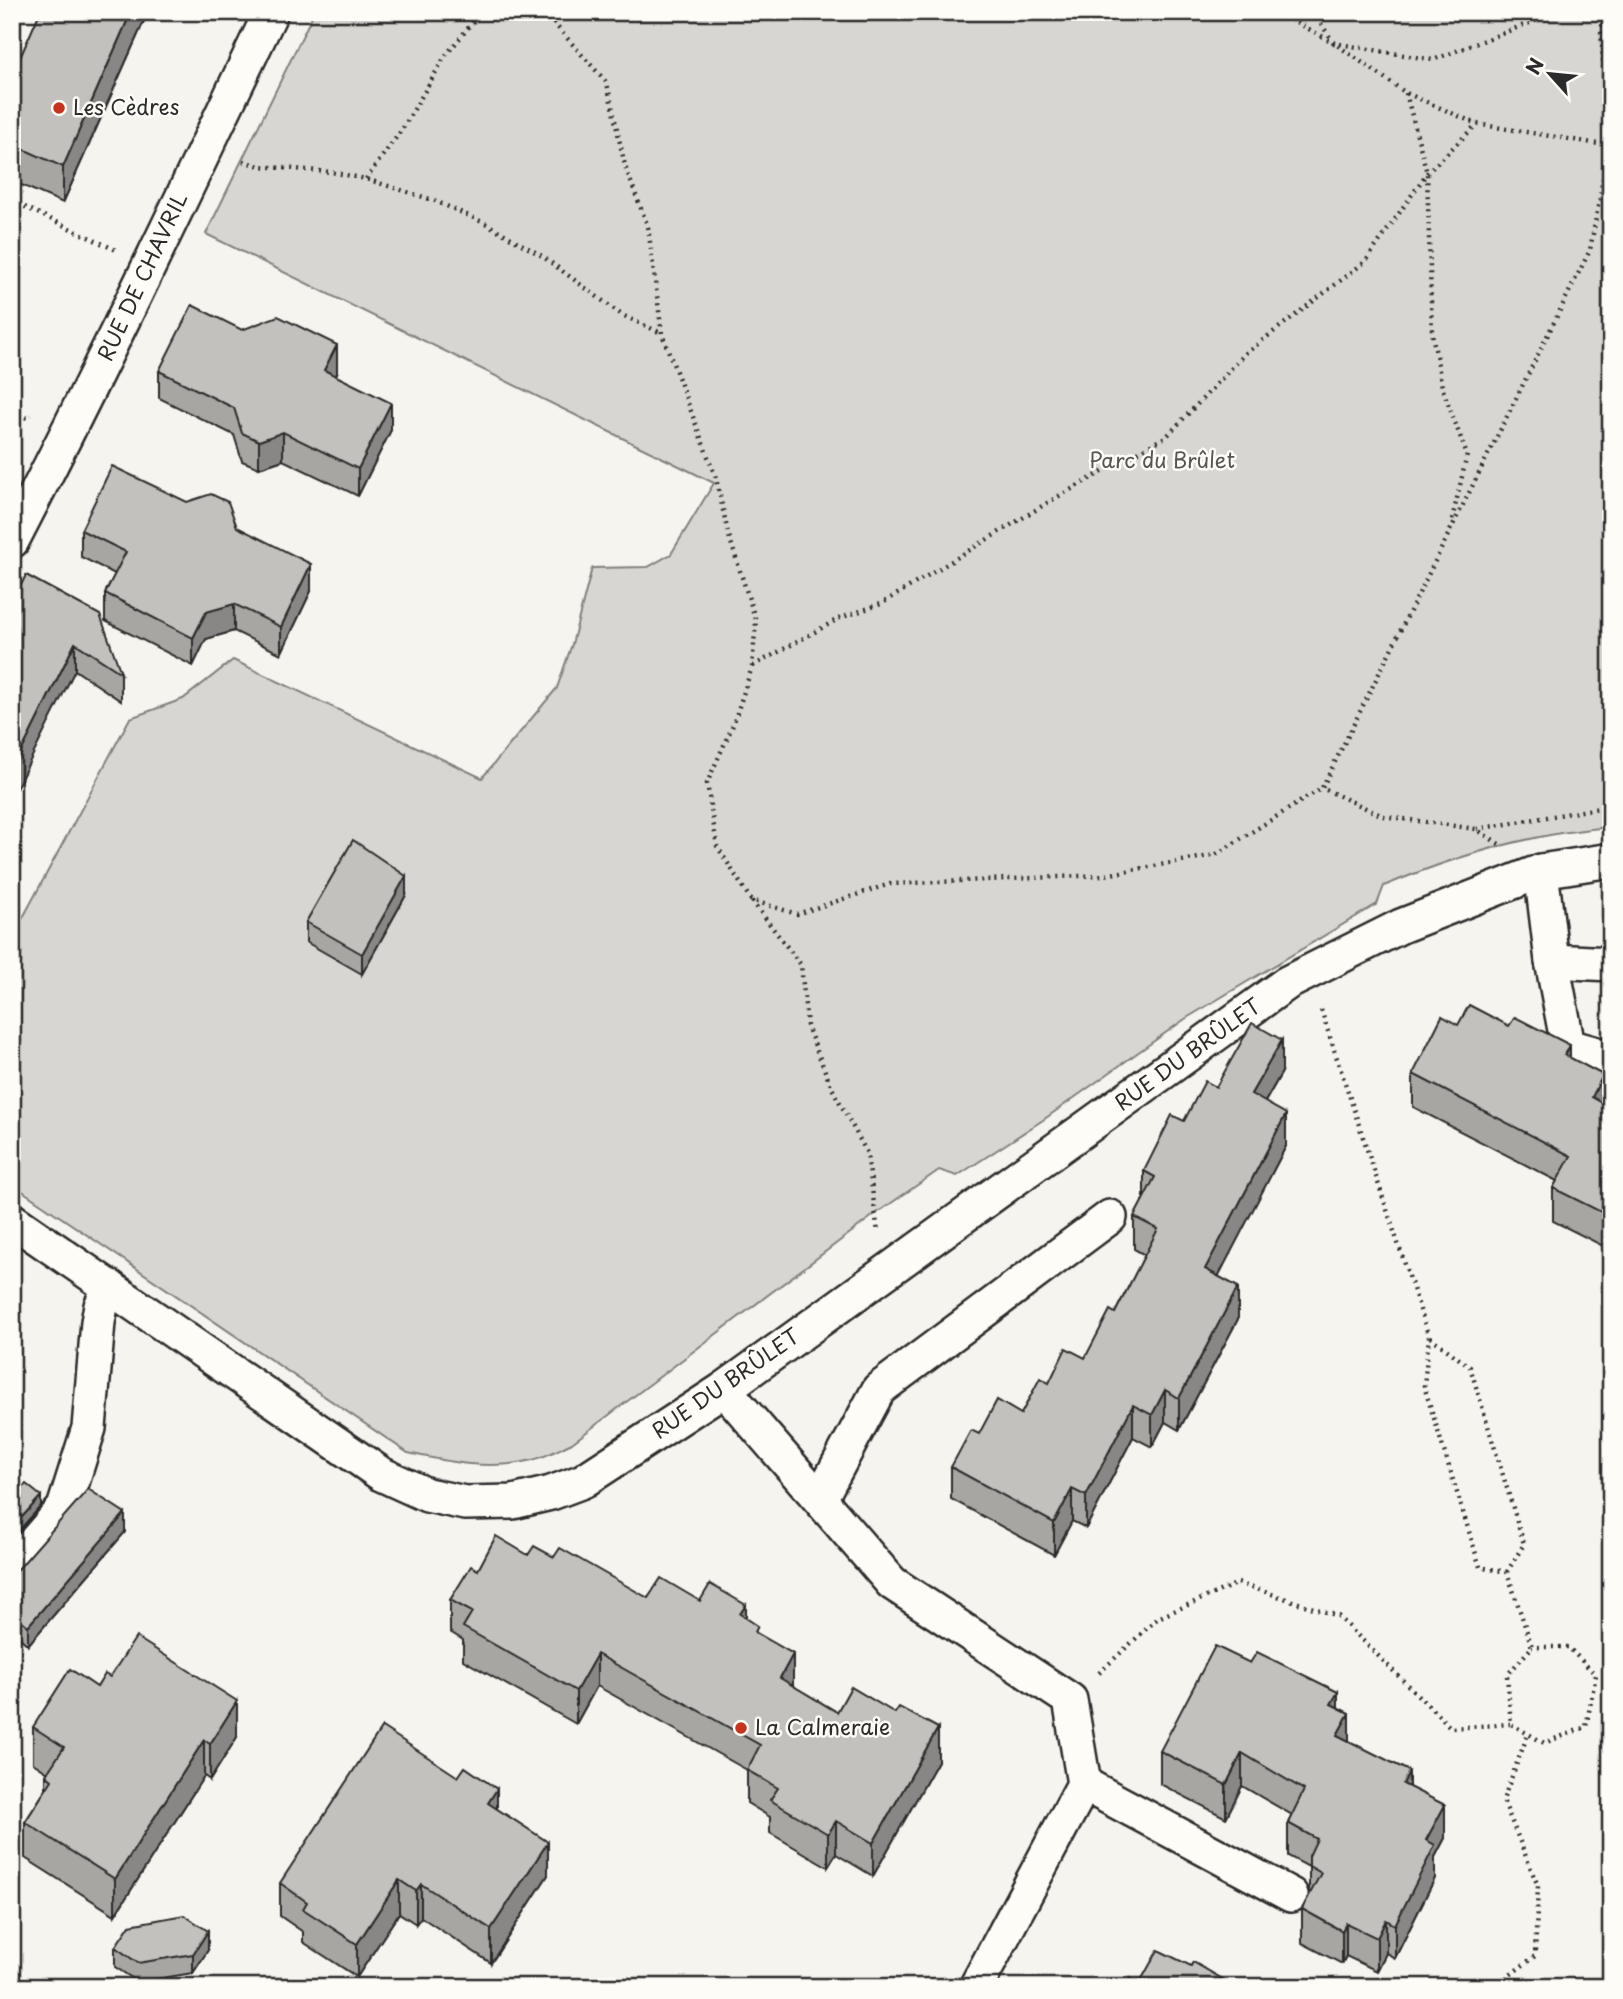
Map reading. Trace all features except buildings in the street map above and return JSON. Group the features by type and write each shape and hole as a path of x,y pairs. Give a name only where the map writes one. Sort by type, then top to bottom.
{"street":[{"name":"RUE DE CHAVRIL","path":"12,541 106,358 148,265 271,12"},
{"name":"RUE DU BRÛLET","path":"12,1220 381,1474 427,1495 465,1503 513,1502 551,1493 583,1481 724,1389 1287,983 1401,926 1541,871 1611,860"},
{"path":"1541,871 1552,961 1568,1046 1611,1058"},
{"path":"1552,961 1611,964"},
{"path":"820,1499 879,1389 1110,1217"},
{"path":"12,1568 64,1508 89,1428 98,1322 101,1306 110,1287"},
{"path":"724,1389 892,1583 1070,1700 1084,1784 976,1987"},
{"path":"1084,1784 1291,1895"}],"path":[{"path":"366,178 403,128 446,55 481,12"},
{"path":"544,12 607,83 625,166 648,227 662,334 716,478 728,533 756,621 752,667 733,725 707,783 717,846 751,900 802,965 807,1026 831,1086 867,1153 884,1273"},
{"path":"1278,12 1334,43 1406,93 1477,124 1610,146"},
{"path":"1313,12 1334,43 1433,60 1540,19 1548,12"},
{"path":"751,900 797,914 890,884 1105,876 1214,855 1322,788 1590,250 1610,146 1601,31 1605,12"},
{"path":"1406,93 1427,173 1432,332 1442,387 1467,456 1450,532"},
{"path":"752,667 840,618 880,604 1052,500 1167,436 1247,353 1366,261 1427,173 1477,124"},
{"path":"207,146 237,160 259,166 366,178 433,200 487,224 542,256 622,315 662,334"},
{"path":"12,201 148,265"},
{"path":"1322,788 1383,816 1476,829 1611,806"},
{"path":"1476,829 1541,871"},
{"path":"1308,973 1429,1336 1424,1386 1480,1567 1507,1572"},
{"path":"1429,1336 1470,1367 1524,1544 1507,1572 1532,1647"},
{"path":"1070,1700 1158,1618 1238,1583 1338,1616 1451,1728 1511,1724 1544,1743 1586,1727 1596,1675 1568,1647 1532,1647 1507,1675 1511,1724"},
{"path":"1494,1987 1535,1956 1538,1886 1503,1800 1528,1734"}],"green space":[{"name":"Parc du Brûlet","path":"314,12 1611,12 1611,827 1524,840 1439,865 1384,886 1377,904 1185,1019 1043,1120 957,1176 939,1170 874,1215 572,1443 537,1459 501,1465 454,1462 408,1453 12,1184 12,938 130,718 183,699 233,660 482,778 557,688 592,568 648,567 671,554 714,483 206,234"}],"place":[{"name":"Les Cèdres","path":"59,108"},
{"name":"La Calmeraie","path":"741,1728"}]}
